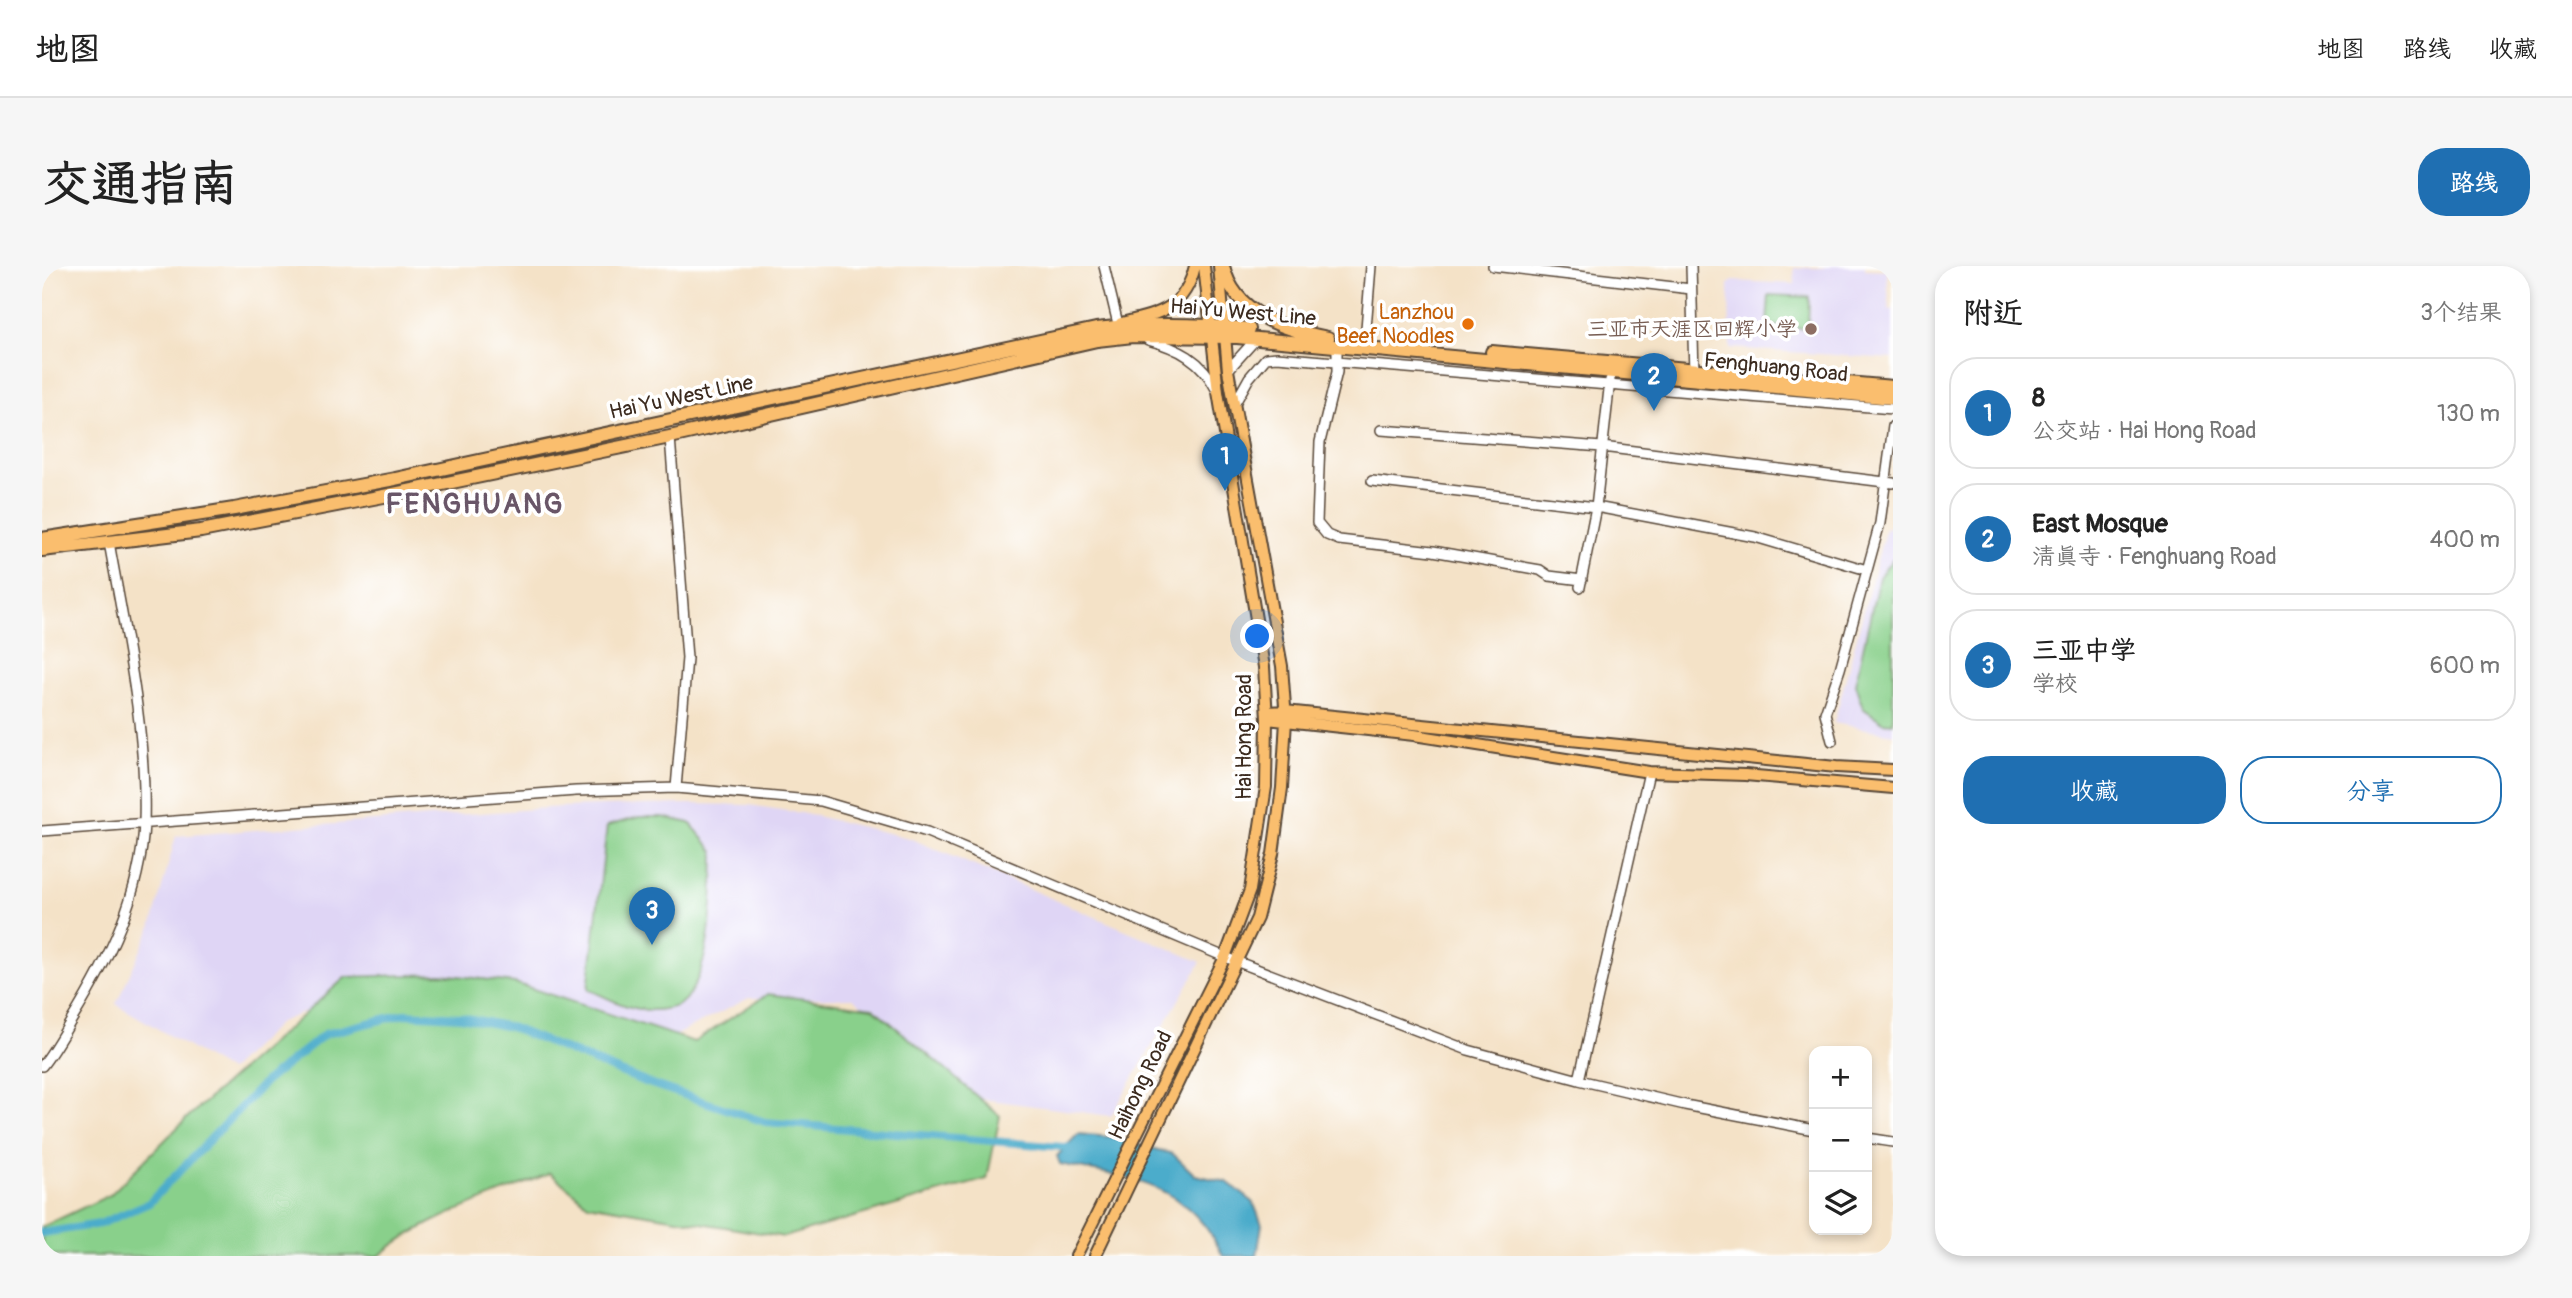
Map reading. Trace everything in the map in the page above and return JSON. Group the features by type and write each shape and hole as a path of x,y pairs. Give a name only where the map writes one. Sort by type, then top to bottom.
{"highway":[{"name":"Fenghuang Road","path":"1221,266 1237,295 1258,315 1333,342 1365,341 1694,374 1893,398"},
{"name":"Hai Yu West Line","path":"42,539 234,509 395,479 1097,329 1138,324 1333,342"},
{"name":"Hai Yu West Line","path":"42,550 215,528 670,437 1037,353 1133,335 1209,330"},
{"name":"Fenghuang Road","path":"1228,333 1256,338 1333,342 1610,378 1694,374 1893,387"}],"main road":[{"path":"1097,329 1152,315 1172,306 1184,296 1195,266"},
{"path":"1204,266 1209,330"},
{"name":"Fenghuang Road","path":"1221,266 1228,333"},
{"name":"Hai Hong Road","path":"1209,330 1264,667 1267,716 1266,787 1257,855 1250,890 1225,957"},
{"name":"Hai Hong Road","path":"1228,333 1228,370 1282,666 1286,716 1282,788 1273,854 1257,918 1238,961"},
{"path":"1267,716 1893,770"},
{"path":"1286,716 1648,772 1745,775 1893,788"},
{"name":"Haihong Road","path":"1076,1256 1225,957"},
{"name":"Haihong Road","path":"1095,1256 1128,1182 1149,1146 1238,961"}],"street":[{"path":"1104,266 1118,324"},
{"path":"1365,341 1371,266"},
{"path":"1493,266 1692,289"},
{"path":"1691,266 1694,374"},
{"path":"1133,335 1159,342 1195,360 1208,371 1218,392"},
{"path":"1228,370 1256,338"},
{"path":"1333,342 1337,372 1320,442 1317,523 1327,535 1339,540 1433,551 1539,570 1549,576 1581,584 1596,507 1610,378"},
{"path":"1235,403 1249,378 1266,358 1610,378 1893,409"},
{"path":"1832,741 1825,713 1840,669 1880,523 1889,483 1893,426"},
{"path":"1381,430 1602,447 1889,483"},
{"path":"670,437 687,658 676,788"},
{"path":"1373,481 1596,507 1755,537 1867,570"},
{"path":"42,1066 99,975 120,928 139,864 144,823 142,762 131,669 109,542"},
{"path":"1579,1080 1648,772"},
{"path":"42,831 576,791 676,788 821,801 927,832 1225,957 1468,1050 1685,1105 1809,1129"},
{"path":"1872,1139 1893,1142"}],"shaded area":[{"name":"三亚市天涯区回辉小学","path":"1865,266 1865,269 1887,270 1889,309 1893,310 1893,359 1730,348 1729,284 1733,281 1795,284 1794,268"},
{"path":"1886,527 1893,529 1893,734 1834,723"},
{"path":"749,805 807,814 909,838 1201,962 1111,1116 967,1097 853,998 749,998 660,1043 349,994 280,1022 229,1071 116,1004 151,928 176,836 561,807"}],"green space":[{"path":"1769,295 1809,297 1808,329 1767,325"},
{"path":"1893,559 1893,723 1883,722 1863,708 1855,684 1879,577"},
{"path":"639,817 662,817 690,823 714,851 709,932 699,975 691,992 680,1004 660,1010 628,1006 588,989 607,826"},
{"path":"441,974 515,983 694,1042 768,994 873,1008 1000,1116 987,1179 784,1237 588,1204 550,1173 438,1220 396,1243 379,1256 42,1256 42,1227 110,1195 189,1116 346,977"}],"water":[{"path":"1078,1134 1111,1137 1173,1154 1195,1175 1227,1182 1253,1202 1262,1224 1257,1256 1223,1256 1209,1231 1193,1213 1175,1198 1155,1188 1111,1174 1060,1164 1057,1156"}],"waterway":[{"path":"42,1233 100,1224 149,1203 266,1081 325,1034 404,1014 461,1017 510,1027 645,1082 765,1122 1075,1148"}],"place":[{"name":"Lanzhou Beef Noodles","path":"1468,324"},
{"name":"三亚市天涯区回辉小学","path":"1811,329"},
{"name":"East Mosque","path":"1654,411"},
{"name":"8","path":"1225,491"},
{"name":"三亚中学","path":"652,945"}],"district":[{"name":"FENGHUANG","path":"475,503"}]}
